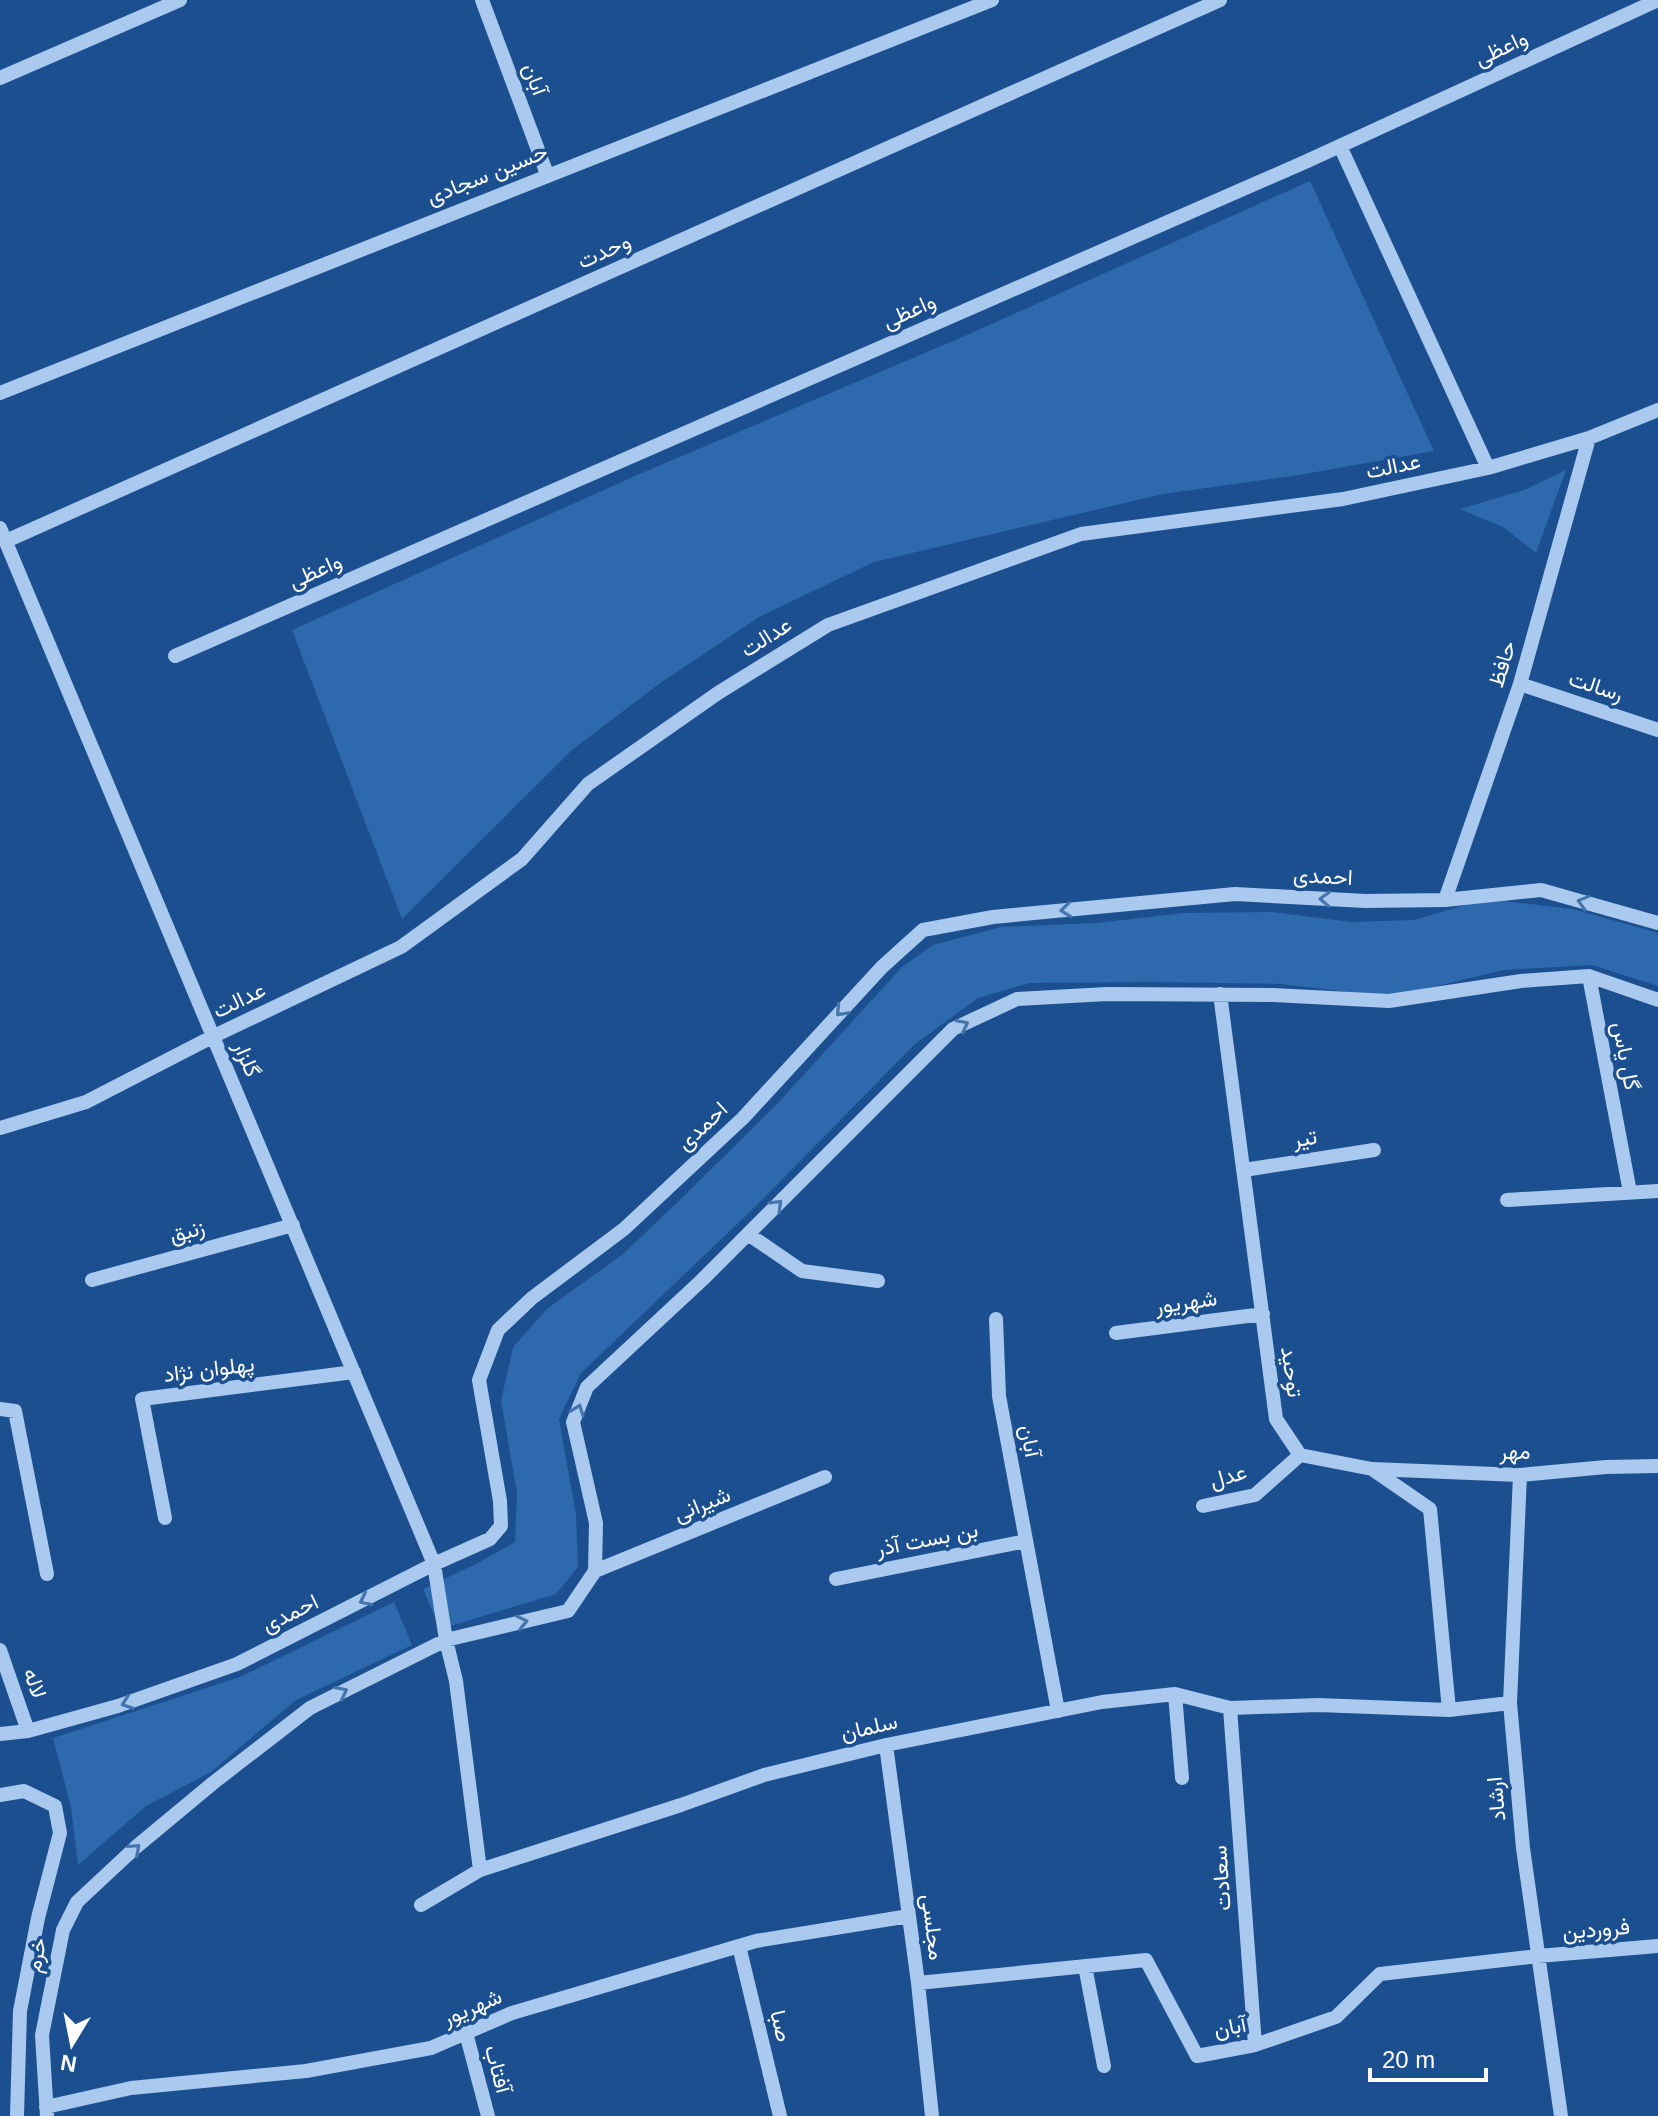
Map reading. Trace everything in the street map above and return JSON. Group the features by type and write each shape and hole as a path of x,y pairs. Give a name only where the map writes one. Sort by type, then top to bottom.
{"street":[{"path":"0,78 180,0"},
{"name":"آبان","path":"482,0 547,174"},
{"name":"حسین سجادی","path":"0,393 992,0"},
{"name":"وحدت","path":"3,534 1220,0"},
{"name":"واعظی","path":"175,656 1340,146 1658,0"},
{"path":"1340,146 1488,468"},
{"name":"عدالت","path":"0,1128 86,1102 214,1036 401,947 522,859 588,784 718,693 828,625 1081,534 1343,499 1488,468 1589,438 1658,410"},
{"name":"حافظ","path":"1445,900 1520,684 1589,438"},
{"name":"گلزار","path":"3,534 434,1564 446,1640"},
{"name":"رسالت","path":"1520,684 1658,730"},
{"name":"احمدی","path":"0,1734 28,1731 118,1706 237,1664 490,1539 501,1526 500,1501 479,1380 498,1330 532,1298 624,1229 732,1128 882,967 923,930 993,917 1235,894 1365,901 1445,900 1541,890 1658,923"},
{"path":"480,1870 456,1681 446,1640 568,1611 595,1571 596,1523 573,1422 587,1387 748,1234 953,1029 1017,999 1107,994 1220,994 1389,1001 1521,981 1589,976 1658,1000"},
{"name":"گل یاس","path":"1589,976 1630,1192"},
{"name":"توحید","path":"1220,994 1276,1419 1300,1455"},
{"name":"تیر","path":"1244,1170 1374,1150"},
{"path":"1507,1200 1658,1191"},
{"name":"زنبق","path":"92,1280 293,1225"},
{"path":"748,1234 802,1271 878,1281"},
{"name":"شهریور","path":"1116,1333 1263,1314"},
{"name":"آبان","path":"996,1319 999,1396 1058,1711"},
{"name":"پهلوان نژاد","path":"165,1518 142,1399 354,1372"},
{"path":"0,1409 15,1411 47,1574"},
{"path":"1300,1455 1372,1469 1430,1509 1449,1710"},
{"name":"عدل","path":"1203,1506 1255,1495 1300,1455"},
{"name":"مهر","path":"1372,1469 1520,1475 1658,1466"},
{"name":"ارشاد","path":"1520,1475 1510,1703 1523,1848 1561,2116"},
{"name":"شیرانی","path":"595,1571 825,1477"},
{"name":"بن بست آذر","path":"836,1579 1026,1541"},
{"name":"خرم","path":"46,2112 42,2035 63,1930 77,1902 202,1792 310,1708 446,1640"},
{"name":"لاله","path":"0,1650 28,1731"},
{"path":"1175,1694 1182,1778"},
{"name":"سلمان","path":"421,1905 480,1870 764,1775 886,1745 1102,1702 1175,1694 1230,1708 1318,1705 1449,1710 1510,1703"},
{"name":"سعادت","path":"1230,1708 1255,2045"},
{"name":"مجلسی","path":"886,1745 918,1983 932,2116"},
{"name":"خرم","path":"0,1795 24,1791 55,1806 60,1833 38,1918 20,2011 17,2116"},
{"name":"شهریور","path":"46,2112 131,2088 306,2071 431,2048 512,2013 739,1946 909,1916"},
{"name":"صبا","path":"739,1946 780,2116"},
{"name":"فروردین","path":"1538,1956 1658,1946"},
{"name":"آبان","path":"918,1983 1146,1960 1197,2056 1255,2045 1336,2017 1380,1974 1538,1956"},
{"path":"1085,1966 1104,2066"},
{"name":"آفتاب","path":"466,2033 488,2116"}],"shaded area":[{"path":"1310,181 1434,451 1299,475 1163,494 874,562 759,617 659,684 572,750 402,919 292,630 637,475 960,338"},
{"path":"1566,470 1536,553 1503,527 1460,509 1524,490"},
{"path":"1486,899 1573,909 1658,933 1658,986 1592,965 1504,970 1391,997 1281,984 1152,982 1029,983 978,998 915,1044 756,1206 581,1373 559,1419 576,1515 578,1567 556,1594 440,1629 423,1589 515,1542 517,1493 501,1401 513,1347 548,1308 623,1254 685,1195 779,1102 902,967 933,945 1001,927 1096,923 1184,913 1272,912 1351,922 1414,920"},
{"path":"394,1602 412,1645 296,1700 211,1772 146,1806 78,1865 71,1807 53,1738 240,1677"}]}
